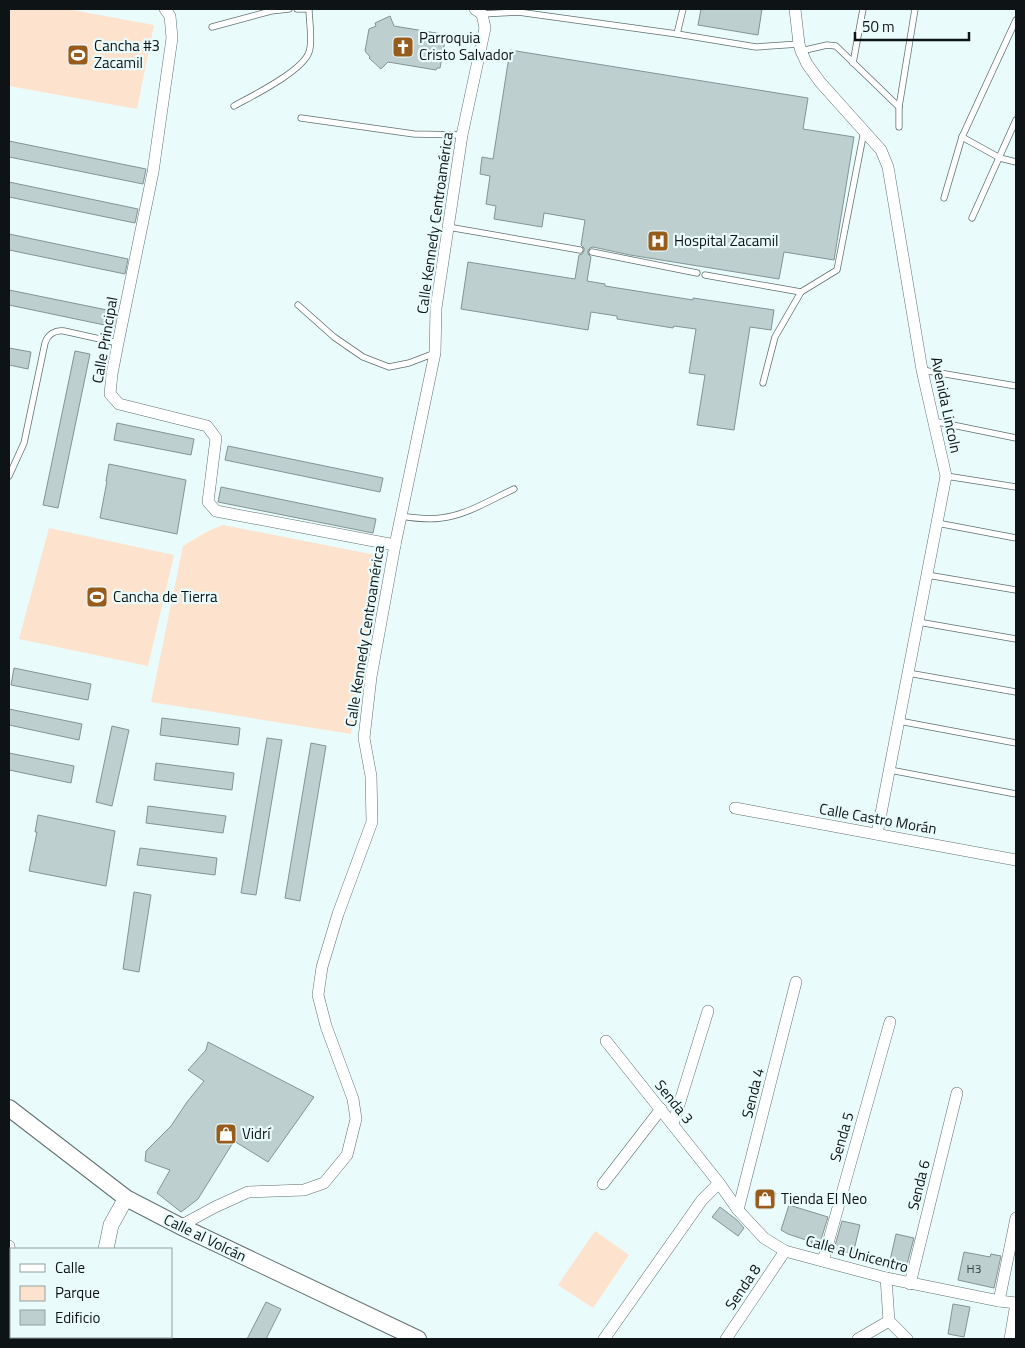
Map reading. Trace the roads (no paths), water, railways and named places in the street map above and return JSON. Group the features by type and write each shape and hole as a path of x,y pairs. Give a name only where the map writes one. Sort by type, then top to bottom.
{"main road":[{"name":"Calle al Volcán","path":"9,1108 126,1198 180,1226 418,1339"}],"street":[{"name":"Calle Principal","path":"165,9 170,16 172,33 154,172 118,343 110,394 119,404 207,426 216,438 208,502 216,511 395,544"},
{"name":"Avenida Lincoln","path":"795,9 800,48 804,59 812,72 881,150 888,167 922,370 946,476 877,834"},
{"name":"Calle Kennedy Centroamérica","path":"180,1226 248,1192 304,1190 324,1183 347,1155 356,1119 353,1099 326,1026 318,995 322,967 338,914 372,822 371,776 364,738 371,677 395,544 435,353 436,308 462,135 485,28 478,11"},
{"name":"Calle Castro Morán","path":"735,808 1016,860"},
{"name":"Senda 4","path":"738,1210 796,982"},
{"path":"673,1124 708,1011"},
{"name":"Senda 5","path":"823,1261 890,1022"},
{"name":"Senda 3","path":"606,1040 719,1183"},
{"name":"Senda 6","path":"910,1284 957,1093"},
{"path":"603,1184 661,1109"},
{"name":"Calle a Unicentro","path":"719,1183 738,1210 764,1238 785,1251 910,1284 1016,1303"},
{"path":"604,1339 702,1200 719,1183"},
{"path":"106,1248 111,1225 126,1198"},
{"path":"999,1301 1016,1218"},
{"name":"Senda 8","path":"726,1339 785,1251"},
{"path":"886,1278 889,1321 907,1339"},
{"path":"1010,1339 1016,1303"},
{"path":"858,1339 889,1321"}],"lane":[{"path":"212,27 271,11 289,9"},
{"path":"234,106 274,84 301,63 309,52 309,9 297,9"},
{"path":"677,34 682,9"},
{"path":"853,64 863,9"},
{"path":"899,127 899,107 915,9"},
{"path":"478,11 518,12 756,47 800,48 833,45 899,107"},
{"path":"944,198 962,137 1016,20"},
{"path":"301,118 414,134 462,135"},
{"path":"972,218 1016,120"},
{"path":"764,383 775,338 801,292 837,270 864,131"},
{"path":"962,137 1000,158 1016,162"},
{"path":"448,227 580,250"},
{"path":"592,252 697,273"},
{"path":"705,275 801,292"},
{"path":"298,305 334,337 363,357 389,367 409,363 435,353"},
{"path":"9,476 24,443 45,343 48,337 57,331 64,331 118,343"},
{"path":"922,370 1016,386"},
{"path":"934,421 1016,438"},
{"path":"946,476 1016,487"},
{"path":"401,516 420,519 440,518 463,513 514,489"},
{"path":"937,523 1016,538"},
{"path":"927,575 1016,590"},
{"path":"918,622 1016,639"},
{"path":"908,673 1016,692"},
{"path":"899,721 1016,743"},
{"path":"890,770 1016,794"}],"place":[{"name":"Parroquia Cristo Salvador","path":"403,47"},
{"name":"Cancha #3 Zacamil","path":"78,55"},
{"name":"Hospital Zacamil","path":"658,241"},
{"name":"Cancha de Tierra","path":"97,597"},
{"name":"Vidrí","path":"226,1134"},
{"name":"Tienda El Neo","path":"765,1199"}]}
